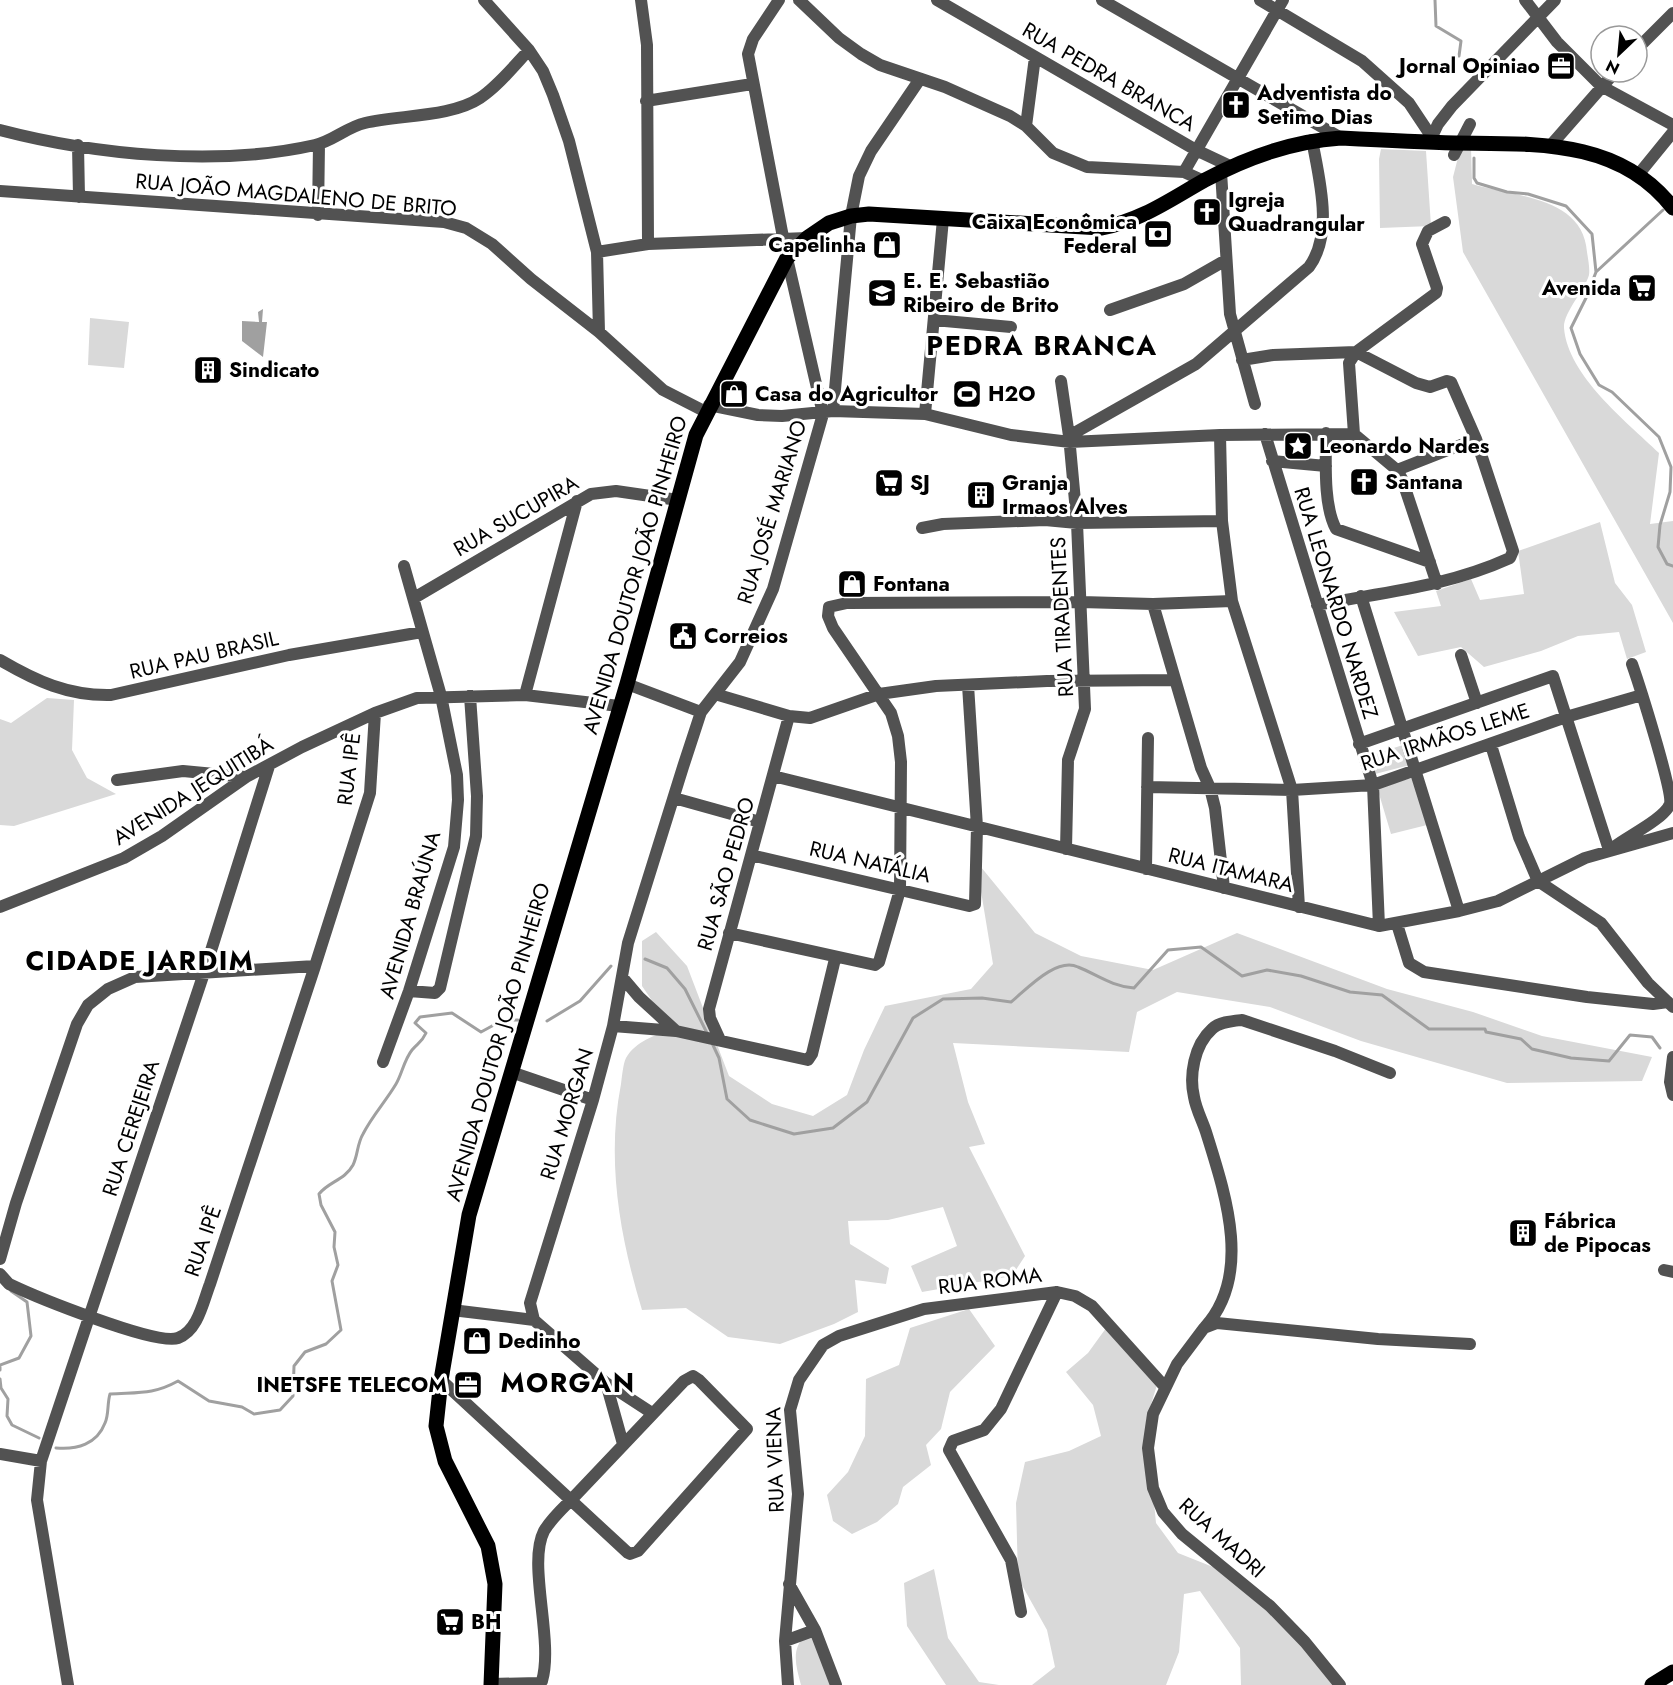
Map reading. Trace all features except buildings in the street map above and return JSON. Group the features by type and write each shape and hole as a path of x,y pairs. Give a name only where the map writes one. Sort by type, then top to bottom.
{"main road":[{"name":"AVENIDA DOUTOR JOÃO PINHEIRO","path":"491,1685 495,1584 483,1533 445,1461 438,1443 436,1426 441,1380 469,1215 627,684 696,435 707,408 786,258 807,238 829,223 850,216 869,214 1101,228 1145,215 1204,181 1265,153 1312,140 1341,138 1430,139 1551,145 1599,156 1638,176 1673,208"},
{"path":"1652,1685 1673,1672"}],"street":[{"path":"484,0 529,50 550,87 569,141 597,252 599,332"},
{"path":"641,0 647,45 648,244"},
{"name":"RUA JOSÉ MARIANO","path":"636,918 701,712 740,662 773,589 828,412 818,392 786,258 748,54 750,45 779,0"},
{"path":"799,0 839,38 861,54 880,65 956,92 1026,126 1053,153 1087,167 1184,172 1204,181"},
{"name":"RUA PEDRA BRANCA","path":"937,0 1227,170"},
{"path":"1102,0 1341,138"},
{"path":"1260,0 1280,5 1362,61 1409,103 1430,139 1452,106 1555,0"},
{"path":"1525,0 1538,20 1601,86 1673,125"},
{"path":"1184,172 1280,5"},
{"path":"1649,37 1673,13"},
{"path":"0,130 49,143 184,157 235,157 319,144 362,124 465,106 481,97 529,50"},
{"path":"1026,126 1035,57"},
{"path":"828,412 834,391 850,216 864,164 920,79"},
{"path":"646,101 752,84"},
{"path":"1551,145 1601,86"},
{"path":"1454,155 1470,124"},
{"path":"1638,176 1673,132"},
{"path":"1070,439 1196,364 1309,267 1317,254 1322,219 1312,140"},
{"path":"318,214 319,144"},
{"path":"78,145 79,197"},
{"path":"1227,170 1226,260 1230,314 1255,404"},
{"name":"RUA JOÃO MAGDALENO DE BRITO","path":"0,191 444,222 466,228 492,244 531,279 599,332 663,390 707,408 758,415 828,412 925,414 1011,435 1070,439 1353,434"},
{"path":"925,414 943,219"},
{"path":"1437,584 1415,513 1397,470 1353,434 1349,363 1356,352 1436,293 1437,288 1422,249 1428,231 1445,222"},
{"path":"597,252 648,244 807,238"},
{"path":"1110,310 1184,284 1226,260"},
{"path":"934,320 1011,327"},
{"path":"1242,360 1273,355 1356,352 1416,384 1430,387 1447,381 1451,382 1476,439 1512,551 1510,558 1437,584 1317,605"},
{"name":"RUA TIRADENTES","path":"1060,381 1070,439 1077,523 1084,681 1084,716 1068,760 1066,849"},
{"path":"818,392 834,391"},
{"path":"1326,433 1330,507 1336,529 1430,561"},
{"name":"RUA LEONARDO NARDEZ","path":"1266,434 1272,461 1373,785 1379,926"},
{"path":"1220,435 1222,521 1232,601 1292,790 1299,907"},
{"path":"1397,470 1476,439"},
{"path":"1272,461 1326,466"},
{"name":"RUA SUCUPIRA","path":"414,598 591,494 616,491 678,500"},
{"path":"525,695 577,501"},
{"path":"922,528 943,524 1046,520 1077,523 1222,521"},
{"name":"AVENIDA BRAÚNA","path":"382,1062 409,991 454,847 458,800 457,776 441,696 404,566"},
{"path":"1361,596 1459,912"},
{"path":"729,933 835,958 875,965 879,962 900,890 902,807 898,736 891,713 833,627 828,609 834,604 1081,602 1153,604 1232,601"},
{"path":"1153,604 1201,768 1210,788 1224,888"},
{"name":"RUA PAU BRASIL","path":"0,660 36,681 69,692 88,696 111,695 289,656 422,632"},
{"path":"1461,656 1477,703"},
{"path":"1359,744 1553,676 1610,850 1630,834 1654,820 1670,804 1660,756 1632,664"},
{"path":"715,694 789,716 817,716 879,694 968,685 1175,681"},
{"path":"627,684 701,712"},
{"path":"968,685 977,827"},
{"name":"AVENIDA JEQUITIBÁ","path":"0,907 124,858 162,836 246,777 302,747 375,713 417,698 525,695 619,706"},
{"name":"RUA IRMÃOS LEME","path":"1147,787 1292,790 1373,785 1566,717 1642,695"},
{"path":"409,991 435,993 440,988 476,836 477,796 470,696"},
{"name":"RUA IPÊ","path":"0,1277 42,1300 88,1317 171,1339 187,1332 197,1320 370,793 375,713"},
{"name":"RUA SÃO PEDRO","path":"720,1040 709,1009 789,716"},
{"path":"1146,869 1148,738"},
{"path":"1491,745 1519,837 1538,881 1601,923 1648,983 1670,1005"},
{"name":"RUA CEREJEIRA","path":"68,1685 61,1656 37,1500 41,1461 204,973 268,766"},
{"path":"117,780 183,771 246,777"},
{"name":"RUA ITAMARA","path":"773,776 1379,926 1459,912 1498,901 1579,860 1673,833"},
{"path":"674,798 760,822"},
{"name":"RUA NATÁLIA","path":"751,855 973,906 977,900 977,827"},
{"path":"454,847 471,852"},
{"name":"RUA MORGAN","path":"534,1320 530,1303 593,1100 613,1026 636,918"},
{"path":"1397,924 1409,963 1424,972 1587,997 1670,1005"},
{"path":"613,1026 676,1031 808,1060 835,958"},
{"path":"0,1259 69,1045 88,1005 108,989 135,977 315,966"},
{"path":"622,977 639,998 676,1031"},
{"name":"RUA MADRI","path":"1340,1685 1305,1642 1270,1606 1182,1534 1163,1512 1153,1488 1148,1448 1153,1414 1165,1387 1177,1364 1222,1304 1232,1263 1226,1202 1194,1097 1192,1073 1199,1048 1212,1029 1225,1022 1242,1020 1335,1051 1389,1073"},
{"path":"1673,1057 1670,1082 1673,1095"},
{"path":"511,1072 593,1100"},
{"path":"1021,1612 1011,1560 950,1452 953,1442 984,1430 1001,1409 1057,1292"},
{"name":"RUA ROMA","path":"823,1345 848,1333 924,1309 1057,1292 1075,1296 1092,1306 1152,1369 1165,1387"},
{"path":"453,1310 534,1320 606,1383 652,1413"},
{"path":"1204,1328 1217,1323 1378,1339 1470,1344"},
{"name":"RUA VIENA","path":"788,1685 785,1641 798,1494 790,1410 799,1380 823,1345"},
{"path":"441,1380 572,1499 628,1553 638,1551 745,1434 747,1429 699,1380 693,1376 684,1381 623,1444 572,1499 543,1533 539,1555 545,1652 542,1681 491,1685"},
{"path":"606,1383 623,1444"},
{"path":"0,1454 41,1461"},
{"path":"789,1583 814,1630 836,1685"},
{"path":"785,1641 814,1630"}],"shaded area":[{"path":"1461,146 1471,147 1472,184 1526,196 1560,209 1573,220 1583,234 1589,275 1565,322 1568,346 1587,380 1615,412 1659,453 1650,524 1673,521 1673,623 1463,252 1453,177"},
{"path":"1381,149 1426,151 1431,226 1380,228 1379,159"},
{"path":"263,309 262,322 267,322 263,357 242,341 242,321 259,322 258,312"},
{"path":"90,318 129,322 124,368 88,365"},
{"path":"1600,522 1615,583 1632,605 1646,652 1627,659 1619,632 1578,636 1541,651 1484,667 1461,647 1418,656 1394,612 1441,606 1436,591 1471,579 1480,600 1524,594 1518,551"},
{"path":"47,698 74,700 72,750 87,778 116,794 14,826 0,825 0,719 11,723"},
{"path":"1406,744 1410,765 1375,774 1369,756"},
{"path":"1412,778 1427,825 1391,834 1377,787"},
{"path":"976,861 1035,933 1081,956 1153,970 1237,933 1387,989 1473,1012 1542,1036 1652,1057 1642,1081 1507,1083 1361,1041 1270,1007 1177,992 1137,1012 1129,1052 953,1043 968,1102 985,1144 969,1147 1025,1256 1012,1276 922,1292 911,1266 957,1246 943,1207 888,1220 848,1221 850,1244 889,1268 886,1284 855,1280 858,1312 834,1324 780,1344 728,1337 686,1308 642,1310 627,1255 618,1199 615,1170 617,1113 626,1058 640,1043 672,1030 642,986 642,941 656,932 687,966 729,1076 772,1104 813,1116 847,1095 864,1050 885,1006 971,989 993,964"},
{"path":"969,1309 995,1346 950,1392 941,1429 926,1445 931,1465 903,1487 898,1504 877,1522 852,1534 833,1521 827,1495 848,1472 865,1436 866,1379 899,1365 910,1328"},
{"path":"1109,1324 1160,1375 1146,1421 1156,1523 1178,1553 1213,1567 1274,1614 1335,1685 1241,1685 1240,1648 1200,1591 1184,1594 1179,1652 1166,1685 1032,1685 1055,1667 1047,1630 1018,1578 1016,1503 1025,1462 1069,1451 1101,1436 1093,1405 1066,1372 1088,1353"},
{"path":"934,1569 948,1638 979,1682 999,1685 946,1685 907,1626 904,1583"},
{"path":"807,1634 820,1645 838,1685 801,1685 796,1664 796,1651"}],"waterway":[{"path":"1435,0 1436,26 1461,41 1459,56"},
{"path":"1474,158 1474,178 1477,183 1507,192 1528,194 1566,206 1592,234 1596,272 1571,328 1580,354 1599,385 1612,392 1659,437 1671,467 1670,492 1660,525 1658,547 1667,564 1673,566"},
{"path":"1596,272 1663,210"},
{"path":"712,1043 719,1058 727,1099 750,1120 794,1134 833,1128 867,1102 913,1018 943,999 982,998 1011,1002 1051,970 1069,965 1111,983 1134,988 1168,950 1201,947 1242,976 1267,970 1301,976 1350,992 1382,995 1429,1029 1485,1029 1486,1032 1521,1039 1532,1049 1571,1058 1609,1061 1630,1035 1652,1037 1660,1048"},
{"path":"645,959 667,968 685,989 708,1035"},
{"path":"547,1021 580,1001 611,966"},
{"path":"56,1448 79,1447 92,1441 106,1420 110,1394 153,1391 178,1381 209,1401 242,1407 254,1414 280,1410 293,1396 294,1366 305,1352 326,1344 341,1330 332,1281 338,1265 334,1247 335,1232 321,1205 319,1194 346,1174 353,1165 367,1127 396,1084 409,1054 426,1033 415,1023 420,1017 452,1013 481,1032 503,1020 518,1020"},
{"path":"0,1370 0,1365 19,1358 31,1336 27,1302 11,1291"},
{"path":"0,1379 1,1388 8,1399 7,1416 12,1425 39,1438"}],"place":[{"name":"Jornal Opiniao","path":"1561,66"},
{"name":"Adventista do Setimo Dias","path":"1236,105"},
{"name":"Igreja Quadrangular","path":"1207,212"},
{"name":"Caixa Econômica Federal","path":"1158,234"},
{"name":"Capelinha","path":"887,245"},
{"name":"Avenida","path":"1642,288"},
{"name":"E. E. Sebastião Ribeiro de Brito","path":"882,293"},
{"name":"Sindicato","path":"208,370"},
{"name":"Casa do Agricultor","path":"734,394"},
{"name":"H2O","path":"967,394"},
{"name":"Leonardo Nardes","path":"1298,446"},
{"name":"Santana","path":"1364,482"},
{"name":"SJ","path":"889,483"},
{"name":"Granja Irmaos Alves","path":"981,495"},
{"name":"Fontana","path":"852,584"},
{"name":"Correios","path":"683,636"},
{"name":"Fábrica de Pipocas","path":"1523,1233"},
{"name":"Dedinho","path":"477,1341"},
{"name":"INETSFE TELECOM","path":"468,1385"},
{"name":"BH","path":"450,1622"}],"district":[{"name":"PEDRA BRANCA","path":"1042,345"},
{"name":"CIDADE JARDIM","path":"140,960"},
{"name":"MORGAN","path":"568,1382"}]}
